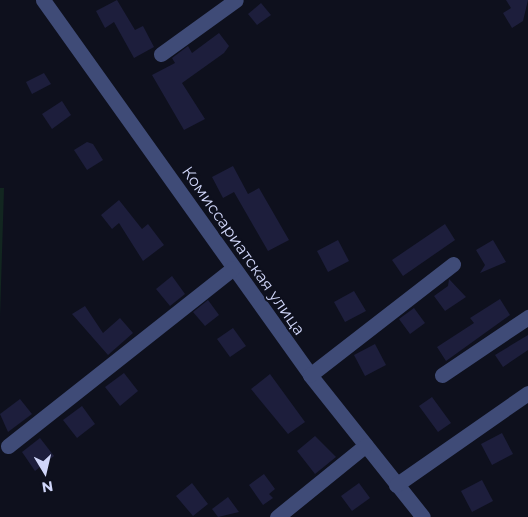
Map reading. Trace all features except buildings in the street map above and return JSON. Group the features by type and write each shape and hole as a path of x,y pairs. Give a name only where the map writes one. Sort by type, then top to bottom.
{"street":[{"name":"Комиссариатская улица","path":"43,0 310,375 423,517"},
{"path":"161,54 236,0"},
{"path":"310,375 453,264"},
{"path":"8,446 234,268"},
{"path":"442,374 528,317"},
{"path":"396,485 528,393"},
{"path":"277,517 366,445"}],"green space":[{"path":"0,188 4,188 0,317"}]}
